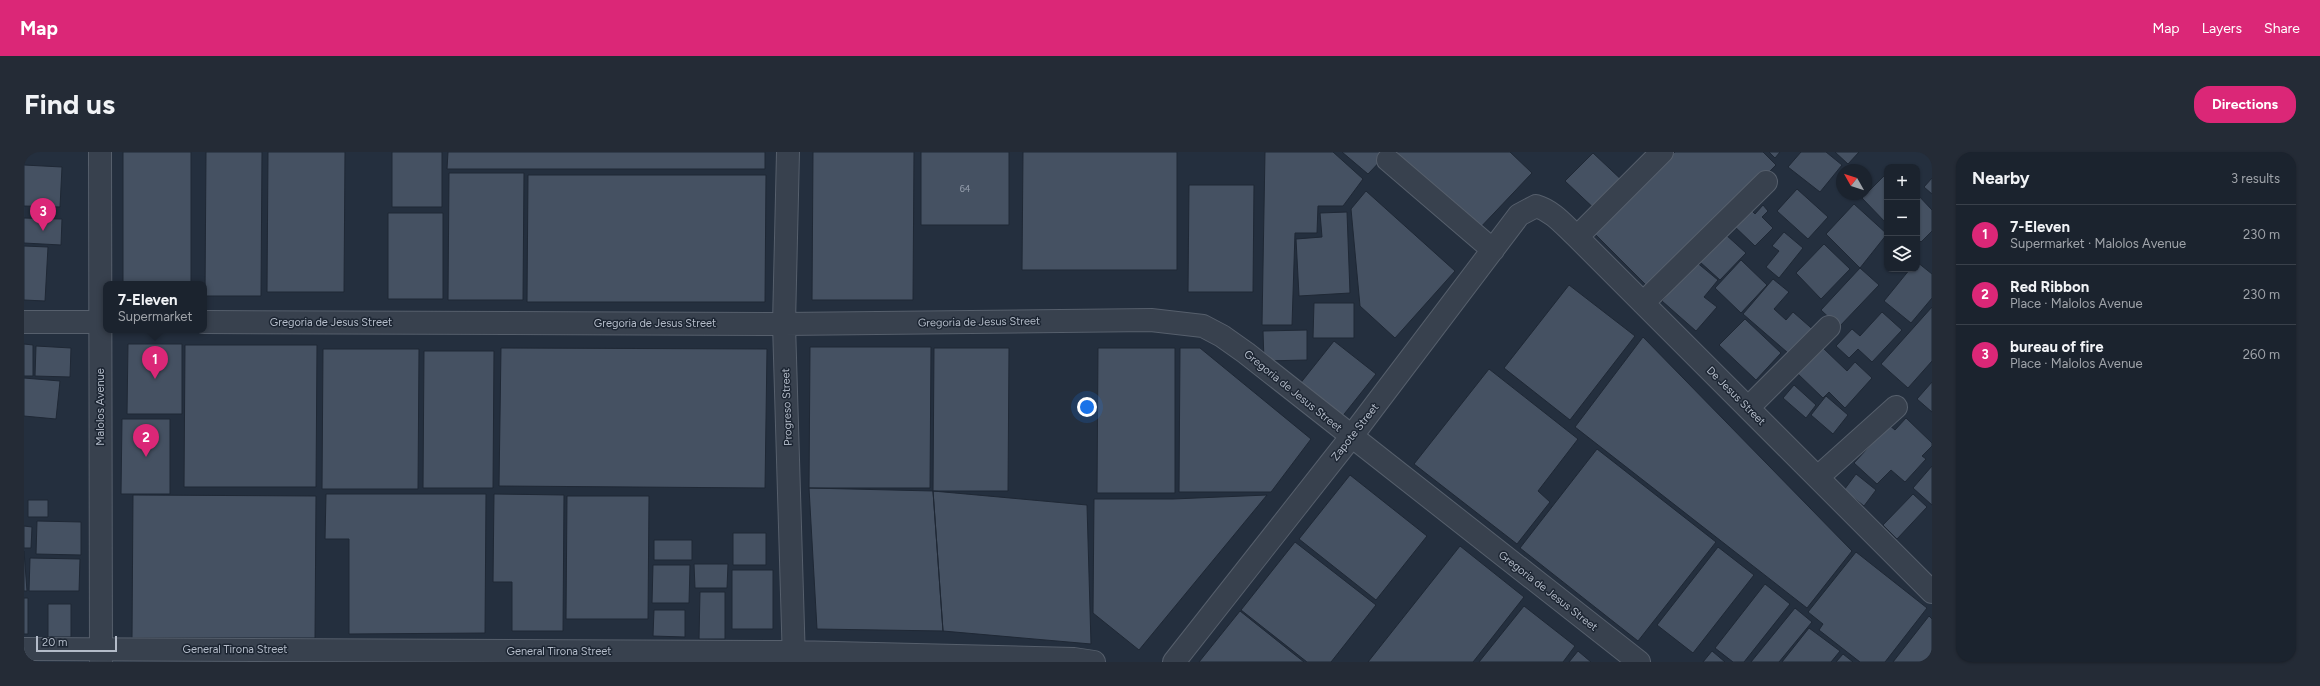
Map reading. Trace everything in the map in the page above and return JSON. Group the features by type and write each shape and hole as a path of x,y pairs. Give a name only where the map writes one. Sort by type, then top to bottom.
{"street":[{"name":"Malolos Avenue","path":"100,152 103,322 101,655"},
{"name":"Progreso Street","path":"788,152 784,324 794,657"},
{"path":"1577,237 1662,152"},
{"path":"1388,160 1493,250"},
{"path":"1643,303 1766,182"},
{"name":"De Jesus Street","path":"1536,206 1545,208 1554,214 1932,592"},
{"name":"Zapote Street","path":"1174,662 1351,438 1519,215 1536,206"},
{"name":"Gregoria de Jesus Street","path":"207,322 784,324 1151,320 1204,326 1240,348 1351,438 1638,662"},
{"path":"24,322 103,322"},
{"path":"1748,408 1829,327"},
{"path":"1818,478 1896,407"},
{"name":"General Tirona Street","path":"24,649 101,655 794,657 1074,659 1094,662"}],"building":[{"path":"123,152 191,152 191,281 123,281"},
{"path":"206,152 262,152 261,296 207,296 207,281 205,281"},
{"path":"268,152 345,152 344,292 267,292"},
{"path":"392,152 442,152 442,207 392,207"},
{"path":"448,152 765,152 765,169 447,169"},
{"path":"813,152 914,152 913,300 812,300"},
{"path":"921,152 1009,152 1009,225 921,225"},
{"path":"1023,152 1177,152 1177,270 1022,270"},
{"path":"1265,152 1333,152 1363,179 1343,206 1318,206 1317,233 1295,233 1292,325 1262,325"},
{"path":"1342,152 1389,152 1368,174"},
{"path":"1398,152 1510,152 1532,173 1477,231 1396,154"},
{"path":"1675,152 1763,152 1776,165 1652,291 1594,233"},
{"path":"1769,152 1780,152 1775,158"},
{"path":"1801,152 1826,152 1841,164 1836,164 1836,172 1820,192 1788,167"},
{"path":"1835,152 1859,152 1848,164"},
{"path":"1593,153 1626,184 1599,213 1565,181"},
{"path":"24,165 62,167 60,207 24,206"},
{"path":"449,173 524,173 523,300 448,300"},
{"path":"528,175 766,175 765,302 527,302"},
{"path":"1884,176 1884,221 1864,200 1872,200 1872,188"},
{"path":"1932,178 1932,194 1924,187"},
{"path":"1189,185 1254,185 1253,292 1188,292"},
{"path":"1797,189 1828,217 1808,239 1777,211"},
{"path":"1366,191 1455,271 1395,338 1360,306 1351,209"},
{"path":"1920,197 1932,210 1932,231 1921,242"},
{"path":"1854,204 1884,231 1884,238 1860,268 1826,234"},
{"path":"1763,205 1768,211 1762,217 1773,228 1755,246 1732,224 1748,207 1755,214"},
{"path":"1347,212 1350,293 1299,296 1296,239 1322,237 1320,213"},
{"path":"388,213 443,213 443,299 388,299"},
{"path":"24,218 62,219 61,245 24,243"},
{"path":"1784,232 1803,248 1779,278 1766,267 1779,251 1772,246"},
{"path":"1725,234 1746,253 1720,280 1700,262"},
{"path":"1824,244 1850,269 1821,299 1796,273"},
{"path":"24,246 48,247 45,301 24,300"},
{"path":"1741,260 1767,285 1741,313 1715,288"},
{"path":"1695,261 1718,280 1704,297 1717,307 1696,331 1662,301"},
{"path":"1920,264 1932,274 1932,298 1911,323 1884,301 1908,272 1920,272"},
{"path":"1860,268 1879,285 1839,327 1821,310"},
{"path":"1773,279 1789,292 1774,309 1786,320 1793,312 1817,333 1795,359 1743,314"},
{"path":"1569,285 1635,336 1570,420 1504,368"},
{"path":"1314,303 1354,303 1354,338 1313,338"},
{"path":"1932,307 1932,361 1908,388 1881,364"},
{"path":"1882,312 1902,330 1872,362 1858,349 1849,358 1836,346 1852,329 1860,336"},
{"path":"1745,319 1781,353 1756,380 1719,345"},
{"path":"1307,330 1307,360 1264,361 1263,331"},
{"path":"1643,337 1852,551 1807,608 1575,427"},
{"path":"1334,341 1376,374 1341,418 1299,385"},
{"path":"24,344 33,345 33,376 24,376"},
{"path":"128,344 182,344 182,414 127,414"},
{"path":"185,345 317,345 316,487 184,487"},
{"path":"36,346 71,348 70,377 35,376"},
{"path":"810,347 931,347 930,488 809,488"},
{"path":"501,348 767,349 765,488 499,486"},
{"path":"934,348 1009,348 1008,491 933,491"},
{"path":"1098,348 1175,348 1175,493 1097,493"},
{"path":"1180,348 1200,348 1311,439 1271,492 1179,492"},
{"path":"1823,348 1847,371 1855,362 1872,378 1845,408 1829,392 1823,398 1798,374"},
{"path":"323,349 419,349 418,489 322,489"},
{"path":"424,351 494,351 493,488 423,488"},
{"path":"1489,369 1578,439 1538,491 1550,502 1517,544 1414,464"},
{"path":"24,378 60,381 56,419 24,416"},
{"path":"1932,382 1932,412 1917,399"},
{"path":"1794,385 1816,405 1806,418 1783,398"},
{"path":"1826,396 1848,415 1833,434 1811,415"},
{"path":"1906,418 1932,443 1932,446 1922,456 1926,459 1905,482 1891,470 1877,484 1854,463 1889,425 1895,430"},
{"path":"122,419 170,419 170,494 121,494"},
{"path":"1597,449 1716,542 1638,641 1520,548"},
{"path":"1932,466 1932,505 1913,488"},
{"path":"1856,474 1876,490 1864,506 1844,490"},
{"path":"1350,475 1427,536 1376,600 1299,539"},
{"path":"809,488 933,491 943,631 817,629"},
{"path":"933,491 1087,505 1091,644 943,631"},
{"path":"326,494 486,494 485,633 349,634 349,539 325,539"},
{"path":"494,494 564,495 563,631 512,631 512,582 493,582"},
{"path":"1913,494 1927,507 1897,539 1883,525"},
{"path":"133,495 316,496 315,638 132,638"},
{"path":"1267,495 1139,650 1093,613 1094,499 1173,499"},
{"path":"567,496 649,496 648,619 566,619"},
{"path":"28,500 48,500 48,517 28,517"},
{"path":"37,521 81,522 81,555 36,554"},
{"path":"24,526 32,527 31,548 24,548"},
{"path":"733,533 766,533 766,565 733,565"},
{"path":"654,540 692,540 692,560 654,560"},
{"path":"1295,542 1376,605 1331,662 1307,662 1241,610"},
{"path":"1460,546 1524,597 1473,662 1368,662"},
{"path":"1718,547 1754,575 1693,653 1657,625"},
{"path":"24,551 27,591 24,591"},
{"path":"1856,552 1927,608 1885,662 1860,662 1819,630 1823,624 1808,612"},
{"path":"30,558 80,559 79,591 29,591"},
{"path":"694,564 728,564 727,588 695,588"},
{"path":"653,565 690,565 689,603 652,603"},
{"path":"732,570 773,570 773,629 732,629"},
{"path":"1765,584 1790,604 1744,662 1733,662 1715,648"},
{"path":"700,592 725,592 725,639 699,639"},
{"path":"24,598 28,598 28,634 24,634"},
{"path":"48,604 71,604 71,637 48,637"},
{"path":"1524,606 1575,646 1563,662 1479,662"},
{"path":"1795,608 1812,622 1779,662 1751,662"},
{"path":"654,610 685,610 685,637 653,636"},
{"path":"1240,611 1304,662 1199,662"},
{"path":"1929,616 1932,619 1932,662 1893,662"},
{"path":"1809,628 1840,651 1831,662 1782,662"},
{"path":"1578,651 1591,662 1569,662"},
{"path":"1712,651 1725,662 1703,662"},
{"path":"1843,654 1853,662 1836,662"}],"place":[{"name":"bureau of fire","path":"43,231"},
{"name":"7-Eleven","path":"155,379"},
{"name":"Red Ribbon","path":"146,457"}]}
